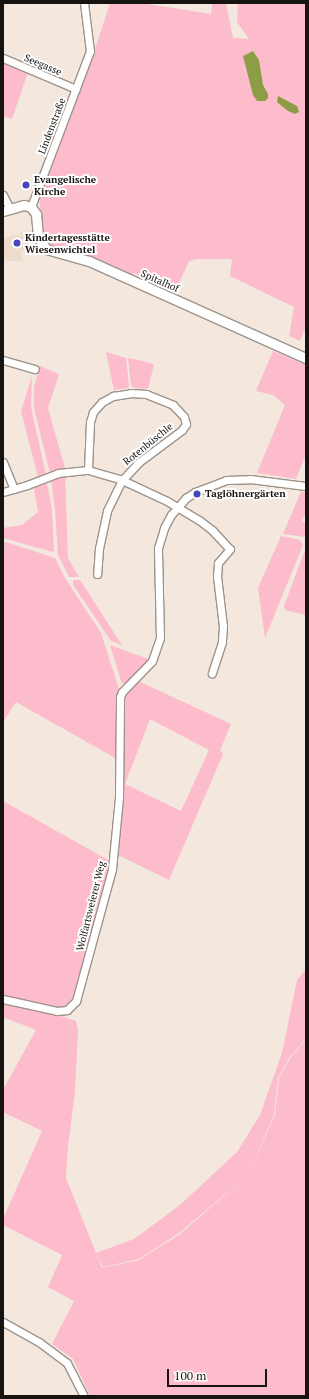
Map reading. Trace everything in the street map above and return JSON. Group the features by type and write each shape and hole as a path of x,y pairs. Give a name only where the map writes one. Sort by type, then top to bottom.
{"street":[{"name":"Lindenstraße","path":"31,207 90,51 84,3"},
{"name":"Seegasse","path":"3,58 76,89"},
{"path":"3,195 6,210 24,205 31,207"},
{"name":"Spitalhof","path":"31,207 36,214 39,241 46,249 89,261 306,358"},
{"path":"3,360 35,369"},
{"name":"Rotenbüschle","path":"88,470 90,422 93,412 102,402 112,396 131,393 146,394 173,405 184,417 186,424 182,430 139,462 122,480 107,511 99,548 98,574"},
{"path":"3,462 14,489"},
{"path":"3,492 58,473 88,470 103,473 122,480 177,506 199,520 230,549 218,563 217,576 223,626 222,642 212,673"},
{"path":"177,506 195,492 226,480 250,479 306,486"},
{"name":"Wolfartsweierer Weg","path":"3,1000 57,1011 67,1010 76,1001 112,869 119,798 120,700 124,690 153,659 160,638 158,548 164,528 177,506"},
{"path":"3,1322 39,1342 60,1356 67,1363 84,1396"}],"shaded area":[{"path":"110,3 141,3 211,14 212,3 226,3 233,38 249,39 237,22 238,3 306,3 306,326 300,341 289,336 294,307 230,276 232,259 198,259 189,261 175,292 134,273 132,276 82,253 50,246 42,236 39,197 91,61"},
{"path":"253,51 259,60 263,85 268,94 268,98 265,101 257,101 253,95 243,56"},
{"path":"3,61 28,72 12,119 3,116"},
{"path":"278,96 297,106 299,112 295,114 288,111 277,102"},
{"name":"Kindertagesstätte Wiesenwichtel","path":"21,231 32,232 30,252 22,251 22,261 3,261 3,238 20,234"},
{"path":"273,351 306,365 306,454 296,479 257,473 285,405 273,395 256,391"},
{"path":"106,352 126,358 128,388 114,390"},
{"path":"130,358 154,364 148,389 134,388 131,385 128,359"},
{"path":"40,366 59,374 48,408 65,468 50,473 34,408 34,387"},
{"path":"32,376 31,407 46,475 38,477 21,411"},
{"path":"65,473 68,558 79,577 69,577 58,555 51,478"},
{"path":"46,479 52,509 53,552 3,538 3,528 22,525 38,512 33,484"},
{"path":"301,492 306,492 306,513 302,521 306,523 306,536 283,534"},
{"path":"281,536 300,540 303,545 265,638 258,588"},
{"path":"3,541 55,558 65,578 101,633 119,689 117,697 117,759 16,702 3,722"},
{"path":"306,547 306,615 285,610 284,606"},
{"path":"73,580 80,580 122,645 111,641 73,585"},
{"path":"110,645 148,659 144,666 124,684 121,681"},
{"path":"136,680 231,724 220,750 223,754 169,880 118,855 123,752 122,709 126,693","holes":["150,719 209,750 181,811 125,784"]},
{"path":"3,801 110,861 75,995 70,1003 65,1006 56,1007 3,996"},
{"path":"306,969 306,1039 291,1055 278,1078 274,1115 248,1175 179,1233 139,1259 103,1267 96,1253 134,1239 180,1205 237,1152 260,1115 282,1053 297,980"},
{"path":"3,997 76,1021 78,1030 75,1091 68,1147 66,1178 102,1268 139,1260 180,1234 248,1175 275,1115 279,1078 292,1055 306,1040 306,1396 90,1396 73,1359 52,1344 74,1301 48,1287 62,1255 3,1225 3,1219 42,1131 3,1112 3,1090 36,1030 3,1017"}],"place":[{"name":"Evangelische Kirche","path":"26,185"},
{"name":"Kindertagesstätte Wiesenwichtel","path":"17,243"},
{"name":"Taglöhnergärten","path":"197,494"}]}
